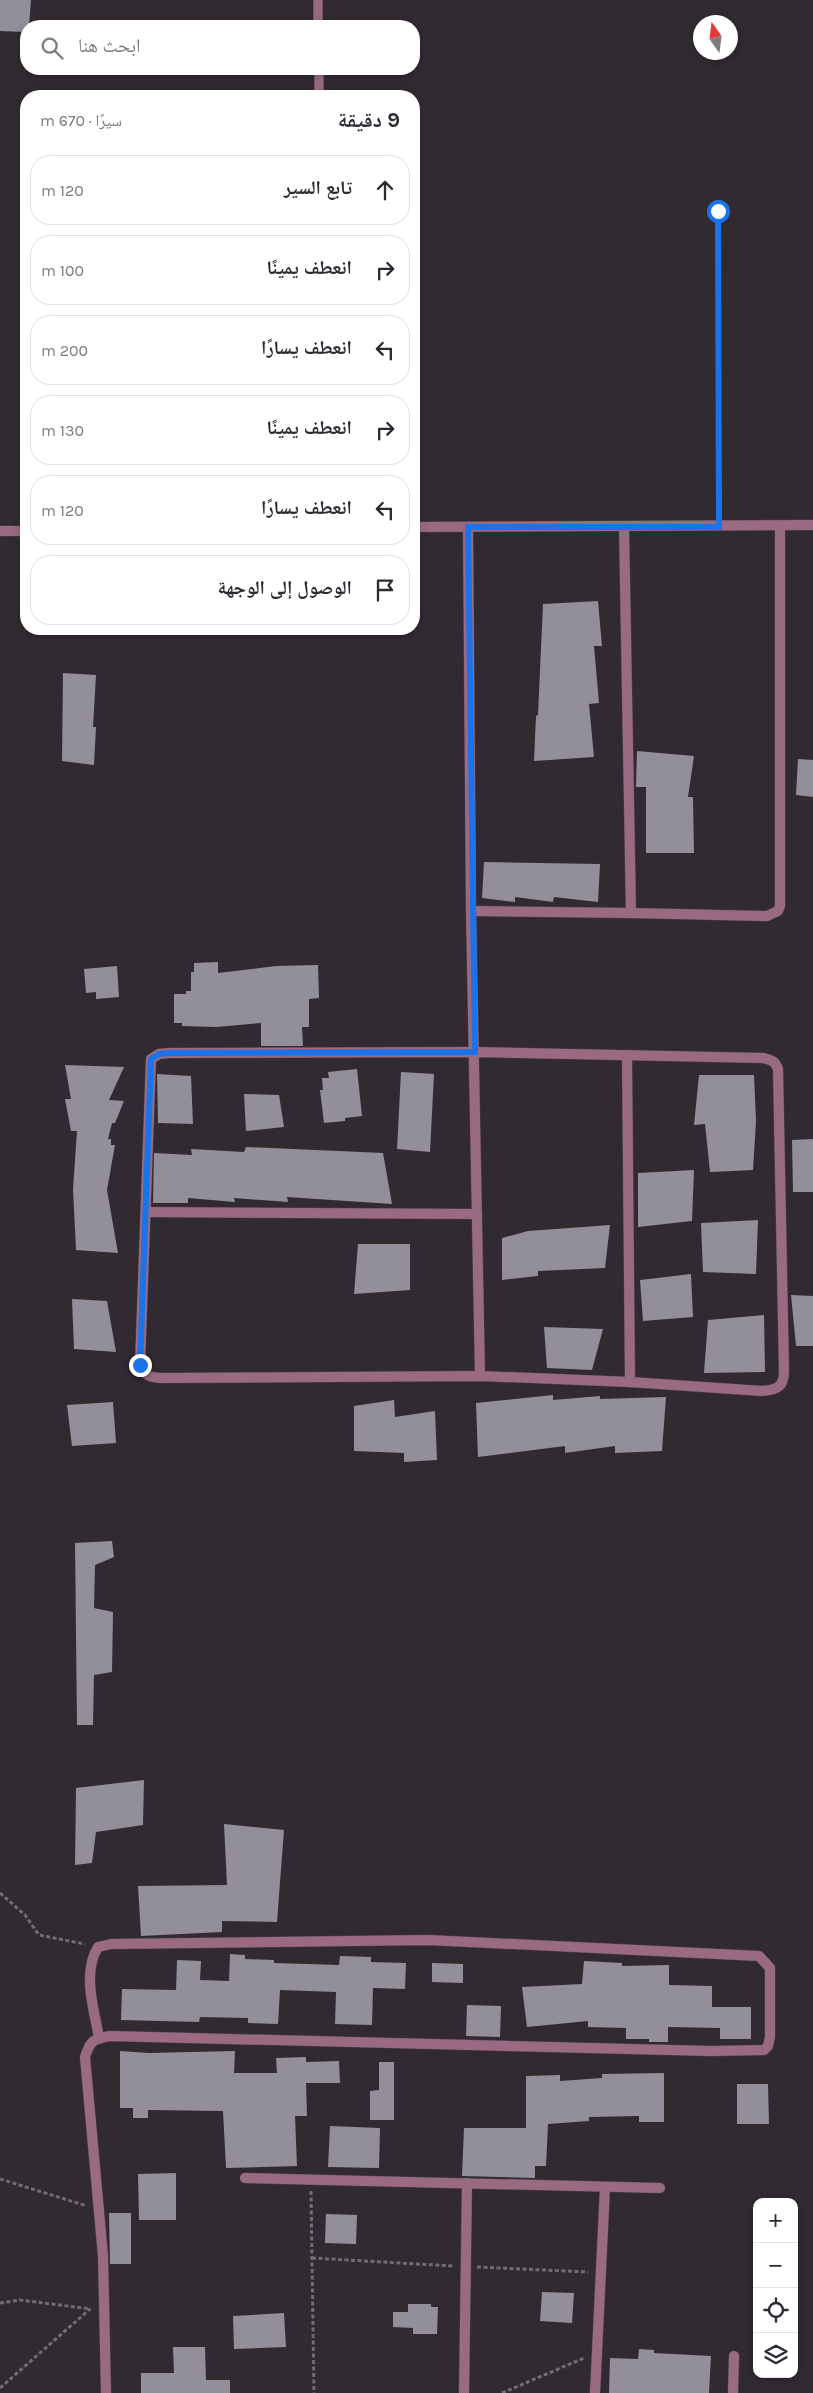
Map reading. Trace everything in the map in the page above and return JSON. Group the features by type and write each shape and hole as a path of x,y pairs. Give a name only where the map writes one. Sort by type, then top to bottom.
{"street":[{"path":"471,911 766,916 778,911 780,906 780,526"},
{"path":"420,527 813,526"},
{"path":"468,527 471,911 480,1376"},
{"path":"624,527 631,913"},
{"path":"0,531 20,531"},
{"path":"475,1052 763,1058 776,1063 778,1069 784,1381 774,1391 630,1382 480,1376 149,1377 144,1373 140,1365 150,1066 151,1059 154,1056 179,1053 475,1052"},
{"path":"627,1055 630,1382"},
{"path":"146,1212 478,1214"},
{"path":"99,2038 90,1980 91,1962 98,1947 111,1944 428,1940 759,1956 770,1968 770,2037 768,2046 764,2050 711,2051 120,2036 99,2038 89,2044 86,2057 99,2210 106,2393"},
{"path":"245,2178 660,2188"},
{"path":"464,2393 467,2183"},
{"path":"596,2393 605,2187"},
{"path":"733,2393 734,2356"}],"lane":[{"path":"318,0 318,20"},
{"path":"319,75 319,90"}],"path":[{"path":"719,527 718,211 728,209"},
{"path":"0,1893 25,1915 39,1935 98,1947"},
{"path":"0,2178 99,2210"},
{"path":"311,2179 314,2393"},
{"path":"0,2303 20,2300 104,2311"},
{"path":"0,2388 90,2309"},
{"path":"502,2393 561,2366 598,2353"}],"building":[{"path":"0,0 31,0 29,20 20,20 20,32 0,31"},
{"path":"598,601 602,646 594,646 599,703 589,704 594,757 534,761 543,604"},
{"path":"63,673 96,675 93,727 96,727 94,765 62,761"},
{"path":"637,751 694,756 688,797 693,797 694,853 646,853 646,787 636,787"},
{"path":"798,759 813,760 813,797 796,795"},
{"path":"484,862 600,864 598,902 554,897 553,902 515,897 515,902 482,898"},
{"path":"218,962 218,973 276,966 318,965 319,998 309,999 309,1027 302,1027 303,1046 261,1046 261,1023 216,1027 182,1026 182,1023 174,1023 174,994 186,994 186,991 191,991 191,972 194,972 194,963"},
{"path":"117,966 119,997 96,999 96,992 86,993 84,969"},
{"path":"65,1065 124,1067 109,1100 124,1101 115,1123 112,1123 108,1139 111,1139 111,1145 115,1145 107,1190 118,1253 76,1250 73,1189 77,1131 71,1131 65,1099 71,1099"},
{"path":"357,1069 362,1116 345,1118 345,1121 324,1123 320,1090 323,1090 322,1078 329,1078 328,1072"},
{"path":"401,1072 434,1074 430,1152 397,1149"},
{"path":"157,1074 191,1076 193,1124 158,1123"},
{"path":"699,1075 754,1075 756,1121 753,1170 710,1172 705,1124 694,1125"},
{"path":"244,1094 279,1095 284,1127 246,1131"},
{"path":"813,1139 813,1192 793,1192 792,1140"},
{"path":"246,1147 383,1153 392,1204 287,1197 288,1202 234,1198 235,1202 188,1198 188,1203 153,1203 154,1153 192,1155 191,1149 244,1152"},
{"path":"694,1170 692,1221 638,1227 638,1173"},
{"path":"758,1220 756,1274 703,1272 701,1223"},
{"path":"610,1225 605,1268 538,1271 538,1276 502,1280 502,1238 528,1231"},
{"path":"358,1244 410,1244 410,1290 354,1294"},
{"path":"691,1274 693,1317 643,1321 640,1280"},
{"path":"791,1295 813,1296 813,1346 796,1346"},
{"path":"72,1299 107,1301 116,1352 74,1349"},
{"path":"764,1315 765,1372 704,1373 708,1320"},
{"path":"544,1327 603,1329 592,1370 547,1368"},
{"path":"553,1395 553,1400 600,1396 600,1399 666,1397 662,1451 615,1453 615,1446 565,1453 565,1446 478,1457 476,1403"},
{"path":"394,1400 395,1417 435,1411 437,1460 404,1462 404,1453 354,1451 354,1406"},
{"path":"113,1402 116,1443 72,1446 67,1405"},
{"path":"112,1541 114,1557 95,1565 94,1608 113,1612 112,1672 94,1675 93,1725 77,1725 75,1543"},
{"path":"144,1780 143,1825 96,1832 92,1863 75,1865 76,1788"},
{"path":"224,1824 284,1830 277,1922 222,1921 222,1932 141,1936 138,1886 227,1885"},
{"path":"230,1954 245,1955 245,1959 274,1960 274,1963 339,1965 340,1956 371,1957 371,1962 406,1963 405,1989 373,1988 372,2025 335,2024 336,1992 280,1990 278,2024 248,2023 248,2018 200,2017 199,2022 121,2020 122,1989 176,1990 177,1960 201,1961 200,1980 229,1981"},
{"path":"584,1961 622,1963 622,1966 669,1965 669,1985 712,1986 712,2007 751,2007 751,2039 720,2039 720,2028 668,2027 668,2042 649,2042 649,2039 626,2039 626,2028 588,2027 588,2021 527,2027 522,1987 582,1984"},
{"path":"432,1963 463,1964 463,1983 432,1982"},
{"path":"467,2005 501,2006 500,2037 466,2036"},
{"path":"120,2051 149,2053 235,2051 234,2073 277,2073 276,2058 306,2057 306,2062 339,2061 340,2083 306,2083 307,2116 295,2116 297,2166 226,2168 223,2111 148,2110 148,2118 133,2118 133,2108 120,2108"},
{"path":"379,2062 394,2062 394,2120 370,2120 370,2091 379,2090"},
{"path":"664,2073 664,2122 639,2122 639,2116 589,2117 589,2121 548,2124 546,2166 535,2166 535,2178 462,2176 464,2128 526,2128 526,2076 560,2075 560,2081 602,2078 602,2074"},
{"path":"737,2084 768,2084 769,2124 737,2124"},
{"path":"330,2126 380,2128 379,2168 328,2167"},
{"path":"176,2173 176,2220 139,2220 138,2174"},
{"path":"109,2213 131,2213 131,2264 110,2264"},
{"path":"326,2214 357,2215 356,2244 325,2243"},
{"path":"542,2292 574,2293 572,2323 540,2321"},
{"path":"408,2304 431,2304 431,2307 438,2307 437,2334 413,2334 413,2328 393,2327 393,2312 408,2312"},
{"path":"284,2313 286,2347 234,2349 233,2316"},
{"path":"173,2347 205,2347 206,2380 230,2380 230,2393 141,2393 141,2373 174,2373"},
{"path":"639,2349 654,2350 654,2353 711,2356 709,2393 609,2393 610,2358 638,2359"}],"route":[{"path":"140,1365 150,1066 151,1059 154,1056 169,1053 475,1052 471,911 468,527 719,527 718,211"}]}
